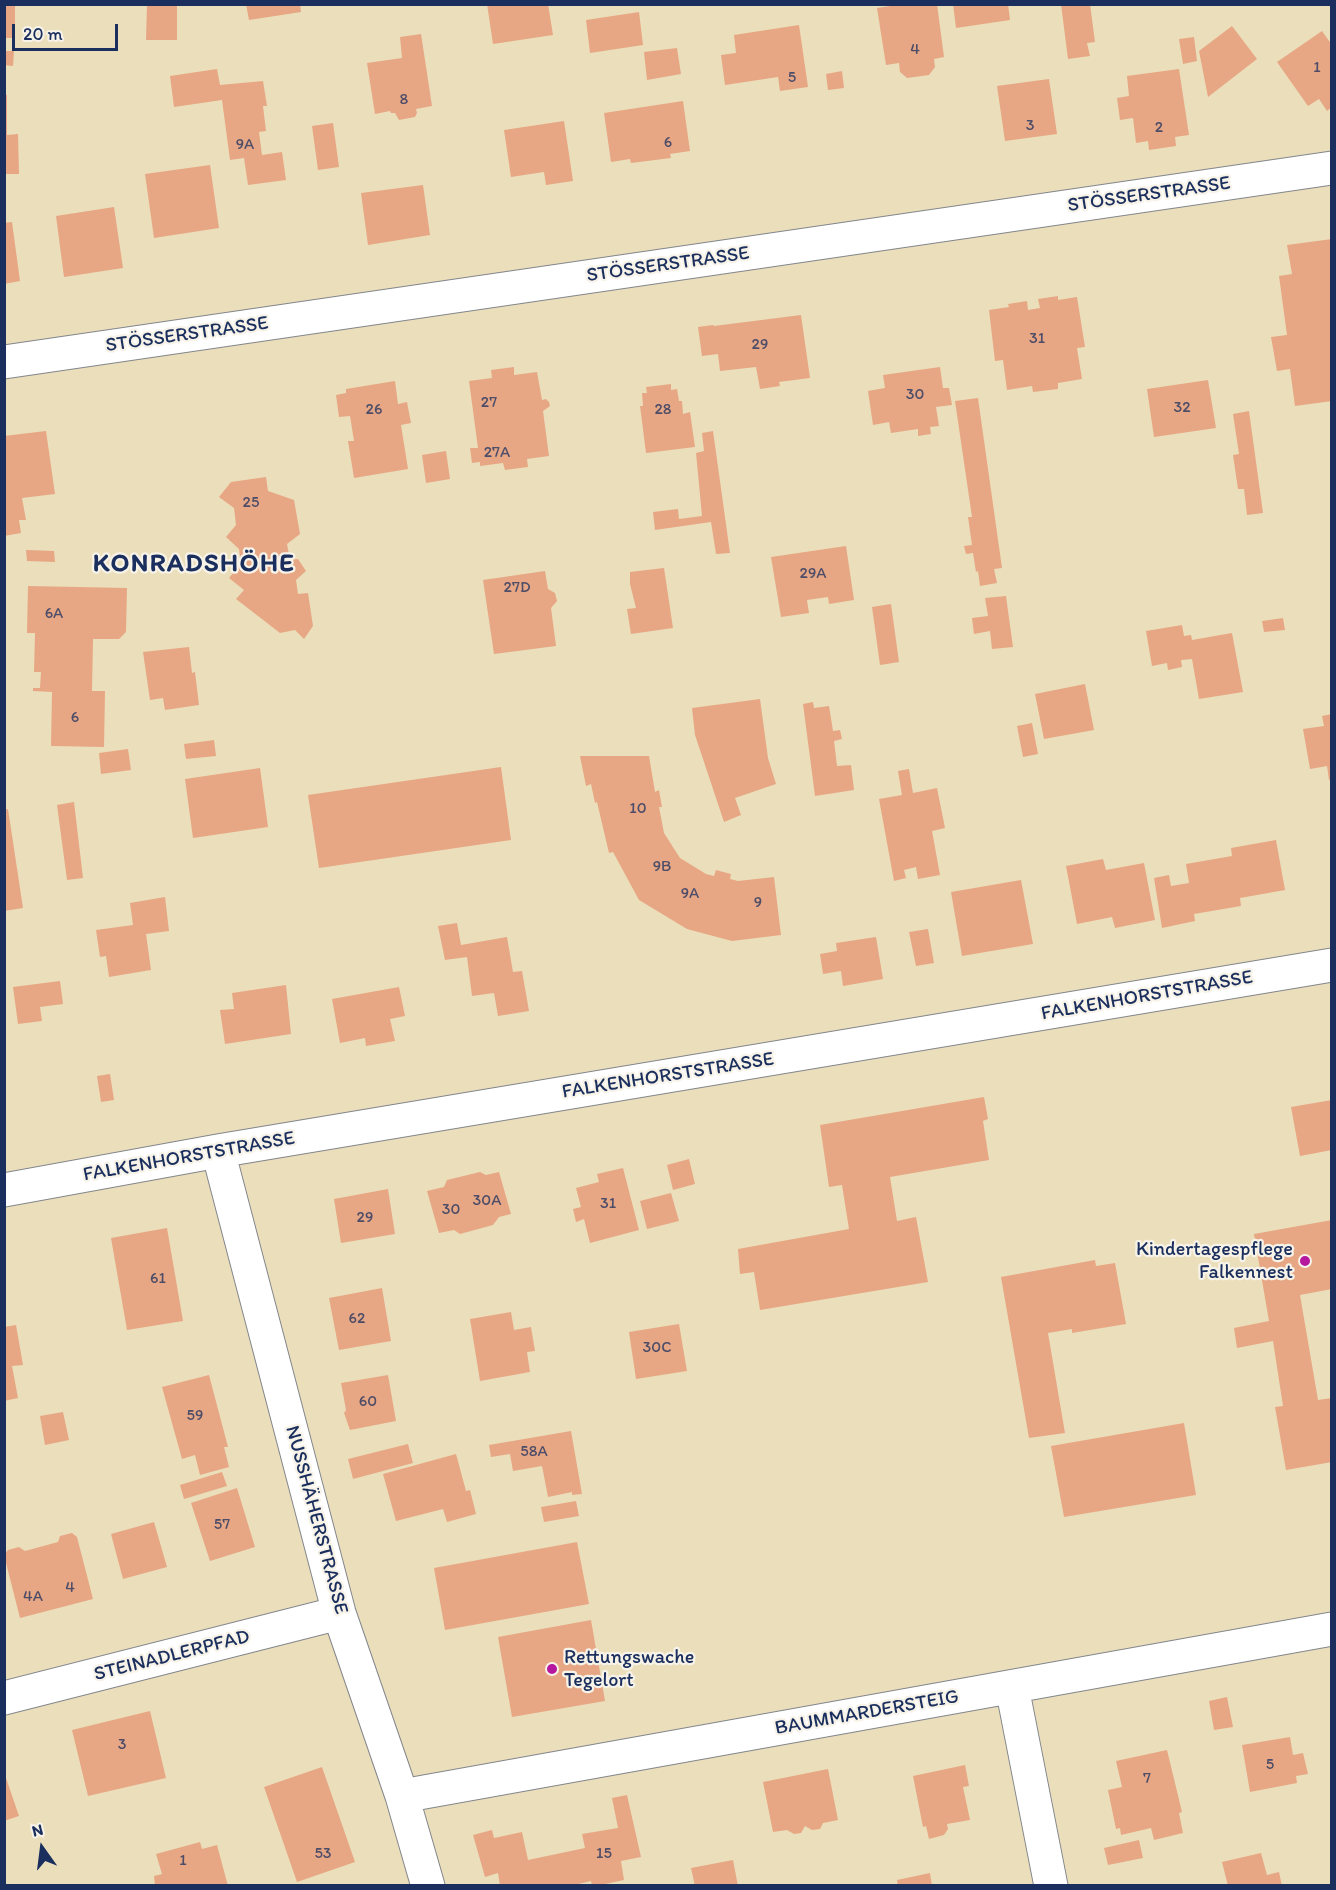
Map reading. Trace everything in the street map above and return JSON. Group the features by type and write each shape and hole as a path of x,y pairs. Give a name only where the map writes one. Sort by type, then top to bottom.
{"street":[{"name":"STÖSSERSTRASSE","path":"4,362 1332,168"},
{"name":"FALKENHORSTSTRASSE","path":"4,1190 218,1151 1332,965"},
{"name":"NUSSHÄHERSTRASSE","path":"218,1151 339,1613 402,1796 428,1886"},
{"name":"STEINADLERPFAD","path":"4,1698 339,1613"},
{"name":"BAUMMARDERSTEIG","path":"402,1796 1332,1629"},
{"path":"1012,1687 1051,1886"}],"building":[{"path":"4,4 15,4 15,38 4,38"},
{"path":"147,4 177,4 177,40 146,40"},
{"path":"246,4 300,4 301,12 249,20"},
{"path":"487,4 548,4 553,35 493,44"},
{"path":"903,4 937,4 944,57 934,59 935,67 929,75 907,78 900,72 899,63 886,65 877,8"},
{"path":"953,4 1008,4 1010,20 956,28"},
{"path":"1061,4 1090,4 1095,42 1087,43 1090,56 1068,59"},
{"path":"639,12 643,45 590,53 586,20"},
{"path":"799,25 808,87 780,91 778,77 725,85 721,55 736,53 734,35"},
{"path":"1232,26 1257,59 1208,97 1199,51"},
{"path":"1322,31 1332,45 1332,107 1327,111 1319,99 1308,106 1277,62"},
{"path":"421,34 432,106 416,109 415,117 399,120 395,113 390,111 375,114 367,63 402,58 400,37"},
{"path":"1194,37 1197,61 1183,64 1179,39"},
{"path":"677,48 681,74 647,80 644,52"},
{"path":"4,51 14,51 13,66 4,65"},
{"path":"217,69 220,85 263,81 267,106 263,106 266,131 259,132 262,155 282,152 286,180 248,185 244,158 230,160 222,100 174,107 170,76"},
{"path":"1179,69 1189,135 1175,137 1176,146 1149,150 1148,141 1136,143 1133,118 1120,120 1117,98 1129,96 1127,76"},
{"path":"842,71 844,88 828,90 826,74"},
{"path":"1049,79 1057,134 1005,141 997,86"},
{"path":"4,95 7,95 7,135 18,134 19,174 4,174"},
{"path":"683,101 690,151 670,154 671,158 631,163 630,159 611,162 604,113"},
{"path":"564,121 573,181 546,185 544,172 511,177 504,130"},
{"path":"333,123 339,167 318,170 312,126"},
{"path":"210,165 219,228 154,238 145,174"},
{"path":"423,185 430,235 368,245 361,193"},
{"path":"114,207 123,268 64,277 56,216"},
{"path":"12,222 20,281 4,284 4,223"},
{"path":"1332,239 1332,401 1295,406 1290,369 1277,371 1271,337 1287,335 1279,276 1292,274 1287,245"},
{"path":"1058,296 1058,300 1077,297 1085,347 1077,348 1082,379 1058,383 1058,389 1033,392 1032,386 1007,390 1003,360 995,361 989,310 1027,301 1028,310 1040,308 1038,299"},
{"path":"801,315 810,378 779,382 780,386 760,389 756,367 720,371 718,354 702,356 698,327"},
{"path":"514,367 514,375 537,372 542,400 546,399 549,402 550,406 543,411 549,456 527,459 528,467 505,470 503,463 480,466 480,462 472,463 470,448 478,448 469,381 492,378 491,370"},
{"path":"940,367 943,388 949,388 952,405 936,407 939,426 930,427 931,434 918,436 918,429 891,433 889,422 873,425 868,391 885,388 883,375"},
{"path":"1208,380 1216,428 1154,437 1147,389"},
{"path":"395,381 398,404 407,402 411,423 401,425 408,469 354,478 348,441 354,441 350,416 339,417 336,395 346,393 346,389"},
{"path":"671,384 671,390 677,389 679,401 682,401 683,414 690,412 695,447 646,453 640,406 643,406 642,393 647,393 646,387"},
{"path":"978,398 1002,568 994,569 997,583 980,586 973,553 966,554 964,546 972,545 968,517 972,517 955,401"},
{"path":"1249,411 1263,513 1247,515 1244,489 1238,489 1233,455 1239,454 1233,414"},
{"path":"46,431 55,494 22,498 26,520 19,520 21,533 4,536 4,436"},
{"path":"713,431 730,553 716,554 711,522 655,530 653,512 678,509 679,519 702,516 696,453 704,451 702,433"},
{"path":"446,451 450,479 426,483 422,455"},
{"path":"266,477 268,491 294,500 300,534 287,544 290,560 298,559 306,571 296,580 298,594 308,593 313,626 304,639 295,630 280,633 236,599 244,590 229,578 241,563 239,549 226,537 236,525 234,508 219,497 231,482"},
{"path":"846,546 854,600 829,604 828,597 807,600 809,613 781,617 771,557"},
{"path":"26,550 54,551 55,562 27,561"},
{"path":"664,568 673,628 631,634 627,609 636,608 630,584 630,572"},
{"path":"545,571 548,589 555,593 557,601 551,608 556,646 494,654 483,580"},
{"path":"28,586 127,588 126,632 119,639 93,639 92,691 105,691 104,747 51,746 52,692 33,691 33,688 40,688 41,672 34,672 35,633 27,633"},
{"path":"1006,596 1013,647 992,649 990,631 974,634 972,618 988,616 985,598"},
{"path":"891,604 899,662 880,665 872,607"},
{"path":"1283,618 1285,630 1264,632 1262,621"},
{"path":"1182,625 1184,636 1191,635 1192,640 1232,633 1243,692 1199,699 1192,659 1181,660 1182,667 1168,670 1167,663 1152,666 1146,631"},
{"path":"189,647 199,705 165,710 163,698 150,700 143,652"},
{"path":"1085,684 1094,730 1044,739 1035,694"},
{"path":"760,699 768,758 776,784 735,798 741,815 724,822 695,735 692,708"},
{"path":"813,702 814,708 829,706 833,731 840,730 842,739 834,741 837,766 851,765 854,790 815,796 803,704"},
{"path":"1332,714 1332,779 1329,780 1327,766 1310,769 1303,729 1324,726 1322,716"},
{"path":"1032,723 1038,754 1023,757 1017,726"},
{"path":"214,740 216,756 186,759 184,744"},
{"path":"128,749 131,770 101,774 99,753"},
{"path":"580,756 649,756 655,792 659,790 662,807 659,807 664,833 680,858 706,874 714,876 716,870 731,874 730,879 738,881 774,877 781,935 732,941 687,929 639,900 613,852 609,853 597,802 595,803 591,784 586,786"},
{"path":"501,767 511,840 319,868 308,795"},
{"path":"260,768 268,827 193,838 185,779"},
{"path":"909,769 913,793 937,788 945,828 932,831 940,875 918,879 916,867 904,870 906,878 894,881 879,799 902,795 898,771"},
{"path":"74,802 83,878 67,880 57,805"},
{"path":"8,809 23,908 4,911 4,810"},
{"path":"1276,840 1285,890 1240,898 1241,906 1194,914 1195,921 1162,928 1154,878 1169,875 1171,886 1189,883 1186,864 1232,856 1231,848"},
{"path":"1103,859 1106,870 1144,863 1155,920 1115,928 1112,917 1077,924 1066,866"},
{"path":"1021,880 1033,944 962,956 951,892"},
{"path":"165,897 169,931 146,934 151,970 109,977 106,956 100,957 96,930 133,925 130,903"},
{"path":"457,923 461,945 507,937 513,972 522,971 529,1011 498,1016 494,993 472,996 467,957 445,960 438,926"},
{"path":"928,929 934,963 916,966 909,932"},
{"path":"876,937 883,979 843,986 841,971 823,974 820,954 837,951 836,943"},
{"path":"60,981 63,1004 40,1007 42,1021 18,1024 13,987"},
{"path":"286,985 291,1034 225,1044 220,1010 234,1009 232,993"},
{"path":"399,987 405,1016 390,1019 395,1041 366,1046 365,1038 340,1043 332,999"},
{"path":"110,1074 114,1100 101,1102 97,1076"},
{"path":"984,1097 988,1119 983,1121 989,1160 890,1177 897,1221 916,1217 928,1282 760,1310 754,1272 740,1274 738,1249 849,1229 842,1185 829,1187 820,1125"},
{"path":"1332,1100 1332,1150 1300,1156 1291,1107"},
{"path":"689,1159 695,1184 673,1190 667,1165"},
{"path":"623,1168 639,1230 590,1243 584,1219 576,1222 573,1209 581,1207 576,1188 599,1182 597,1174"},
{"path":"480,1172 486,1175 499,1172 511,1214 499,1217 493,1225 460,1234 454,1230 439,1233 427,1191 444,1187 447,1180"},
{"path":"388,1189 395,1234 341,1243 334,1199"},
{"path":"671,1193 679,1221 647,1229 640,1201"},
{"path":"1332,1220 1332,1289 1300,1295 1318,1400 1332,1398 1332,1462 1286,1470 1275,1407 1283,1406 1273,1341 1237,1348 1234,1328 1269,1321 1254,1234"},
{"path":"167,1228 183,1321 127,1330 111,1238"},
{"path":"1095,1260 1096,1266 1115,1263 1126,1324 1072,1333 1072,1329 1048,1333 1065,1433 1029,1438 1001,1277"},
{"path":"382,1288 391,1341 339,1350 329,1298"},
{"path":"511,1312 514,1330 531,1327 535,1351 527,1352 530,1372 480,1381 470,1319"},
{"path":"679,1324 687,1371 636,1379 629,1332"},
{"path":"16,1325 23,1365 12,1366 18,1398 4,1401 4,1327"},
{"path":"209,1375 228,1447 224,1447 229,1467 200,1475 195,1455 182,1459 162,1387"},
{"path":"388,1375 396,1421 350,1430 344,1413 346,1410 341,1383"},
{"path":"63,1412 69,1440 45,1445 40,1416"},
{"path":"1184,1423 1196,1495 1064,1517 1051,1446"},
{"path":"571,1431 582,1494 572,1495 572,1492 548,1497 542,1466 513,1471 510,1454 491,1457 489,1445"},
{"path":"408,1444 413,1463 353,1479 348,1459"},
{"path":"456,1454 466,1491 470,1490 476,1514 447,1522 443,1509 396,1521 383,1474"},
{"path":"222,1472 227,1486 184,1499 180,1485"},
{"path":"237,1488 255,1547 210,1561 191,1503"},
{"path":"576,1501 579,1516 544,1522 541,1507"},
{"path":"154,1522 167,1567 123,1579 111,1534"},
{"path":"72,1533 77,1537 93,1599 20,1618 4,1555 8,1550 19,1547 25,1551 58,1542 60,1536"},
{"path":"577,1542 589,1604 445,1630 434,1568"},
{"name":"Rettungswache Tegelort","path":"591,1620 605,1701 512,1717 498,1637"},
{"path":"1227,1697 1233,1727 1214,1730 1209,1701"},
{"path":"150,1711 166,1778 88,1796 72,1730"},
{"path":"1290,1737 1293,1755 1303,1753 1308,1774 1296,1776 1297,1783 1250,1792 1242,1745"},
{"path":"1167,1750 1182,1812 1179,1813 1183,1833 1154,1840 1151,1828 1121,1835 1120,1828 1116,1829 1108,1790 1122,1787 1116,1761"},
{"path":"965,1765 969,1786 963,1787 970,1820 947,1824 948,1829 944,1835 929,1839 926,1826 923,1827 913,1776"},
{"path":"322,1767 355,1862 297,1882 264,1787"},
{"path":"828,1769 838,1820 823,1823 820,1829 812,1830 805,1826 801,1833 794,1834 787,1830 773,1832 763,1782"},
{"path":"4,1772 19,1816 4,1821"},
{"path":"627,1795 641,1857 621,1861 624,1880 596,1886 592,1886 591,1881 570,1886 500,1886 498,1873 485,1877 473,1835 492,1830 494,1838 522,1832 528,1860 585,1848 582,1834 618,1828 612,1798"},
{"path":"1139,1840 1143,1858 1108,1865 1104,1848"},
{"path":"200,1842 202,1849 217,1845 228,1886 155,1886 154,1876 162,1874 156,1854"},
{"path":"1261,1853 1267,1875 1279,1872 1282,1886 1228,1886 1222,1862"},
{"path":"733,1860 738,1886 695,1886 691,1868"},
{"path":"930,1873 932,1886 898,1886 897,1880"}],"place":[{"name":"Kindertagespflege Falkennest","path":"1305,1261"},
{"name":"Rettungswache Tegelort","path":"552,1669"}],"district":[{"name":"KONRADSHÖHE","path":"194,564"}]}
